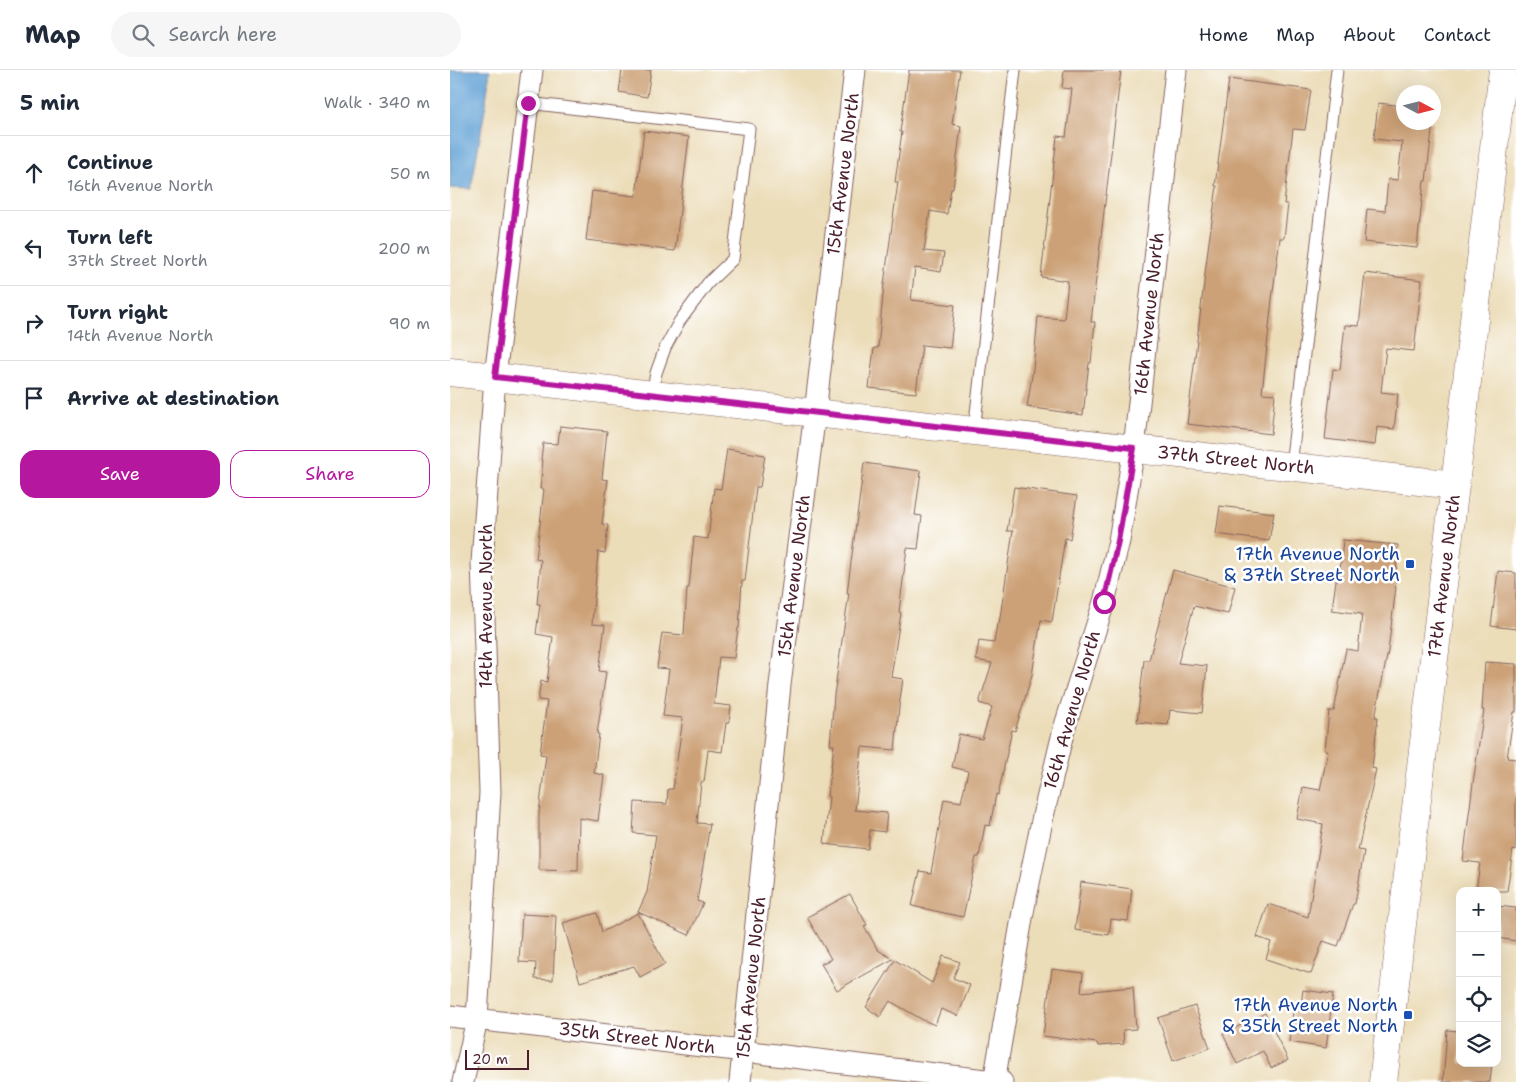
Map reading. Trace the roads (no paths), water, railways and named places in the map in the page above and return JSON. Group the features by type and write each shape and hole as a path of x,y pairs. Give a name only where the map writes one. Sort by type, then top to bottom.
{"street":[{"name":"14th Avenue North","path":"463,1082 477,1020 490,792 482,563 495,377 532,70"},
{"name":"15th Avenue North","path":"740,1082 780,685 855,70"},
{"name":"16th Avenue North","path":"997,1082 1023,912 1043,816 1064,729 1106,594 1118,541 1134,448 1176,70"},
{"name":"17th Avenue North","path":"1382,1082 1455,485 1503,70"},
{"name":"37th Street North","path":"450,372 1455,485"},
{"name":"35th Street North","path":"450,1016 997,1082"}],"lane":[{"path":"974,431 1014,70"},
{"path":"1291,466 1336,70"},
{"path":"528,103 750,130 733,259 708,283 679,322 662,356 652,394"}],"water":[{"path":"450,70 490,70 471,189 450,188"}],"place":[{"name":"17th Avenue North & 37th Street North","path":"1410,564"},
{"name":"17th Avenue North & 35th Street North","path":"1408,1015"}]}
